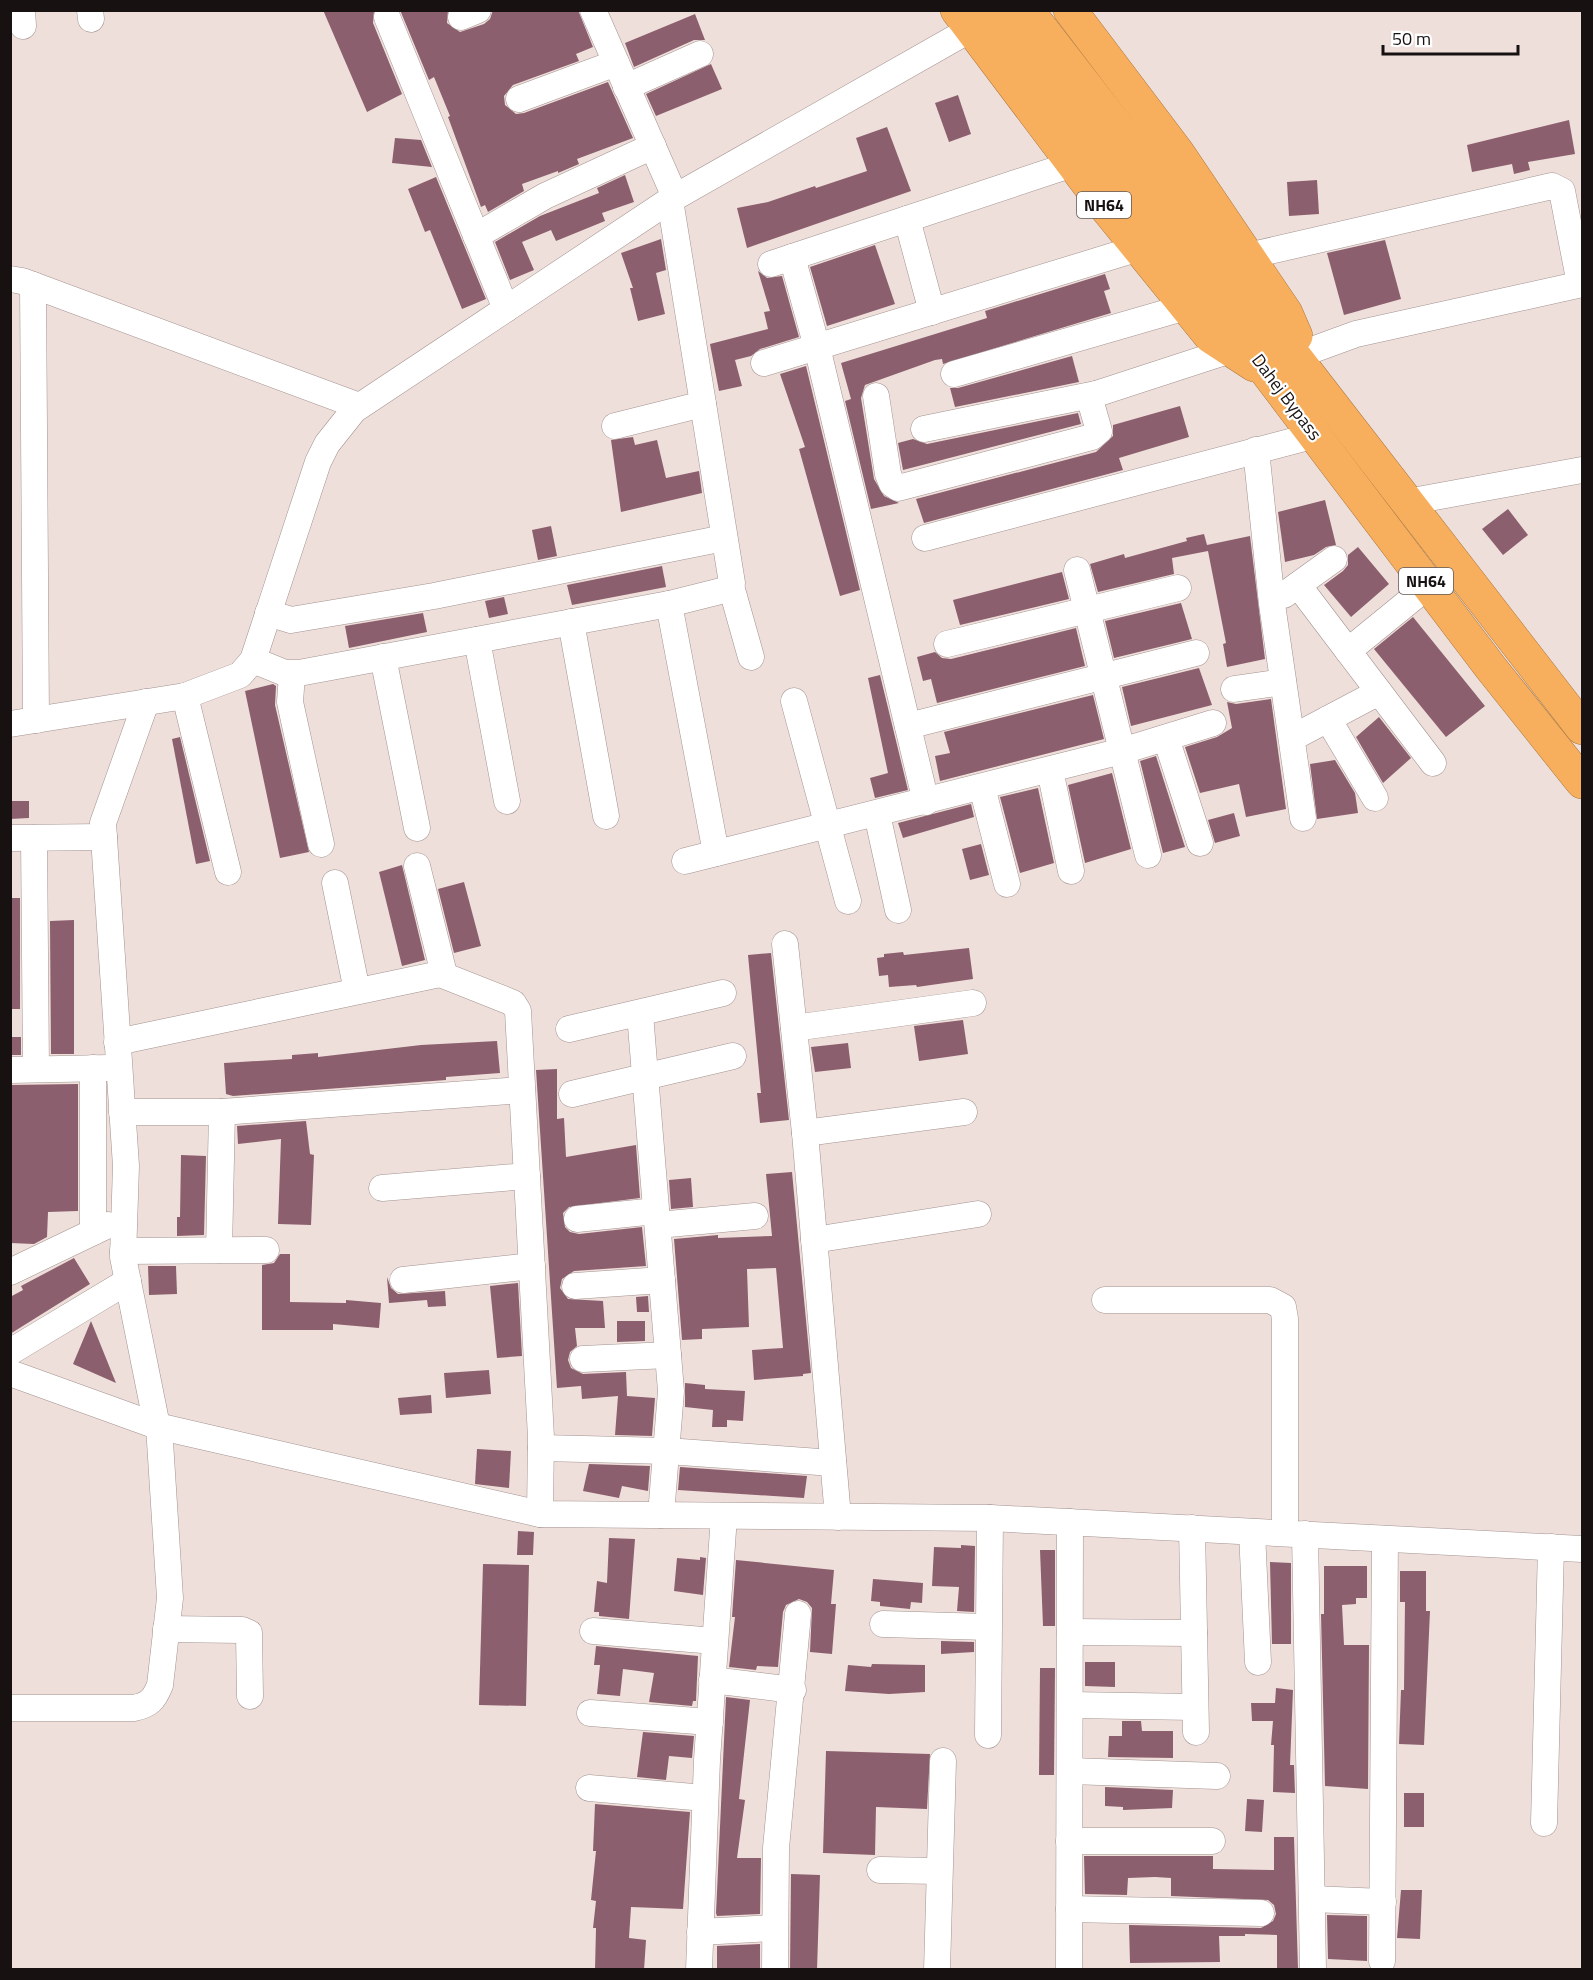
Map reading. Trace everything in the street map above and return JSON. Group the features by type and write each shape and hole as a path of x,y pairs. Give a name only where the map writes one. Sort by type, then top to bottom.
{"highway":[{"name":"Dahej Bypass","path":"1027,10 1289,363 1314,408 1429,585 1582,782"},
{"name":"NH64","path":"973,17 1073,164 1211,337 1231,350 1289,363 1287,313 1178,153 1072,11"},
{"name":"Dahej Bypass","path":"973,17 1289,363"},
{"name":"Dahej Bypass","path":"1314,408 1407,502 1582,728"}],"street":[{"path":"593,10 653,146 672,198 731,586 751,657"},
{"path":"387,17 506,309"},
{"path":"10,724 185,696 240,675 253,660 322,452 346,418 359,406 672,198 973,17"},
{"path":"627,87 700,54"},
{"path":"519,99 616,63"},
{"path":"476,236 545,196 653,146"},
{"path":"926,802 817,347 781,260 1073,164"},
{"path":"1248,256 1552,186 1562,191 1581,284 1356,334 1289,363"},
{"path":"907,219 932,312"},
{"path":"764,363 1139,248"},
{"path":"36,720 22,282 359,406"},
{"path":"954,374 1186,307"},
{"path":"924,429 1096,394 1231,350"},
{"path":"876,396 888,474 892,484 898,488 1092,437 1099,431 1091,403 1096,394"},
{"path":"615,426 703,404"},
{"path":"925,538 1257,450 1314,408"},
{"path":"1257,450 1272,604 1304,818"},
{"path":"1407,502 1582,470"},
{"path":"268,613 286,620 303,618 434,596 724,538"},
{"path":"1272,604 1334,559"},
{"path":"1077,570 1149,855"},
{"path":"1298,585 1433,763"},
{"path":"1348,651 1429,585"},
{"path":"253,660 292,674 669,604 726,591 731,586"},
{"path":"947,644 1178,588"},
{"path":"669,604 716,852"},
{"path":"572,622 606,816"},
{"path":"477,640 507,801"},
{"path":"908,726 1196,652"},
{"path":"383,657 417,828"},
{"path":"292,674 290,702 321,844"},
{"path":"1234,689 1283,682"},
{"path":"1292,738 1379,692"},
{"path":"185,696 228,872"},
{"path":"794,701 848,901"},
{"path":"93,1232 106,1068 117,1042 104,837 105,812 146,702"},
{"path":"1328,719 1375,798"},
{"path":"685,861 1050,770 1213,723"},
{"path":"1166,738 1200,843"},
{"path":"1050,770 1071,871"},
{"path":"982,787 1007,884"},
{"path":"877,814 898,910"},
{"path":"104,837 22,838 23,1069 106,1068"},
{"path":"417,866 444,974"},
{"path":"335,883 357,991"},
{"path":"785,944 805,1133 838,1517"},
{"path":"117,1042 444,974 509,1000 516,1006 541,1448 540,1514"},
{"path":"569,1029 723,993"},
{"path":"794,1028 973,1003"},
{"path":"640,1014 671,1411 661,1515"},
{"path":"572,1094 733,1056"},
{"path":"10,1708 134,1708 147,1705 156,1697 160,1685 170,1593 158,1426 123,1251 126,1177 122,1112 106,1068"},
{"path":"122,1112 222,1112 522,1090"},
{"path":"219,1250 222,1112"},
{"path":"805,1133 964,1112"},
{"path":"382,1188 527,1176"},
{"path":"814,1240 978,1214"},
{"path":"577,1219 755,1216"},
{"path":"10,1272 124,1217"},
{"path":"123,1251 266,1250"},
{"path":"403,1280 532,1266"},
{"path":"575,1286 662,1280"},
{"path":"10,1352 128,1281"},
{"path":"1105,1300 1270,1300 1283,1307 1312,1899 1313,1970"},
{"path":"583,1359 668,1355"},
{"path":"10,1373 158,1426 540,1514 990,1518 1582,1549"},
{"path":"541,1448 667,1451 833,1463"},
{"path":"699,1970 705,1798 724,1516"},
{"path":"988,1735 990,1518"},
{"path":"1069,1970 1070,1522"},
{"path":"1192,1528 1196,1732"},
{"path":"1252,1532 1258,1662"},
{"path":"1382,1961 1385,1539"},
{"path":"1544,1823 1551,1547"},
{"path":"775,1970 776,1848 793,1690 798,1614"},
{"path":"883,1624 988,1627"},
{"path":"166,1629 242,1630 249,1633 250,1696"},
{"path":"593,1631 715,1641"},
{"path":"1070,1632 1194,1633"},
{"path":"712,1680 793,1690"},
{"path":"1070,1705 1195,1707"},
{"path":"590,1713 710,1722"},
{"path":"936,1970 943,1761"},
{"path":"1070,1771 1217,1776"},
{"path":"589,1788 705,1798"},
{"path":"1069,1841 1212,1841"},
{"path":"880,1870 939,1871"},
{"path":"1312,1899 1383,1902"},
{"path":"1069,1909 1261,1913"},
{"path":"700,1932 775,1928"}],"building":[{"path":"323,10 374,10 373,23 402,94 367,112"},
{"path":"400,10 448,10 447,23 460,32 484,24 490,19 493,10 578,10 593,47 576,54 579,61 513,85 504,96 505,105 516,114 524,113 608,82 633,138 577,159 579,164 558,173 558,171 522,184 524,191 488,212 485,205 481,207 434,77 429,80"},
{"path":"695,14 705,40 694,40 634,67 625,43"},
{"path":"711,64 722,89 656,116 646,94"},
{"path":"958,95 971,134 949,142 935,103"},
{"path":"1569,120 1575,154 1528,162 1530,170 1514,174 1512,164 1472,172 1467,145"},
{"path":"887,127 911,191 747,248 737,208 768,202 867,171 856,138"},
{"path":"395,138 421,140 432,167 392,163"},
{"path":"625,175 634,202 602,213 605,221 556,241 551,230 522,242 534,270 510,280 495,242 540,216 599,193 597,188"},
{"path":"436,177 486,299 462,309 430,230 425,232 408,189"},
{"path":"1317,180 1319,214 1289,216 1287,182"},
{"path":"661,239 666,270 656,273 665,314 638,321 630,288 633,288 621,253"},
{"path":"1385,240 1401,299 1344,315 1327,253"},
{"path":"875,245 895,304 827,326 810,267"},
{"path":"758,271 767,278 782,276 799,337 760,349 751,356 735,360 742,386 719,391 710,344 768,329 764,312 770,311"},
{"path":"1105,274 1110,289 1104,291 1111,313 943,364 942,359 935,360 865,385 861,398 874,479 884,496 899,503 871,509 845,401 851,399 841,363 987,318 985,311"},
{"path":"1072,356 1079,382 955,407 950,388 958,388"},
{"path":"806,366 860,590 840,596 799,449 805,447 780,374"},
{"path":"1180,406 1189,437 1119,458 1123,470 924,523 916,499 1096,452 1113,436 1113,425"},
{"path":"1078,413 1081,424 903,470 898,443 913,439 927,444"},
{"path":"633,437 635,445 657,440 666,478 699,471 702,493 621,512 611,440"},
{"path":"1325,500 1336,545 1326,547 1314,555 1285,562 1278,512"},
{"path":"1508,509 1528,535 1503,555 1482,529"},
{"path":"551,526 557,556 538,560 532,530"},
{"path":"1204,534 1207,545 1250,536 1265,659 1227,667 1223,644 1226,643 1208,551 1172,558 1174,574 1098,592 1090,564 1124,554 1125,558"},
{"path":"1358,547 1389,584 1351,617 1324,585 1343,571 1348,565 1348,555"},
{"path":"662,566 666,587 572,605 567,585"},
{"path":"1062,572 1069,599 960,625 953,600"},
{"path":"504,597 508,614 489,618 485,601"},
{"path":"1181,603 1192,639 1114,658 1105,621"},
{"path":"423,613 427,632 349,648 345,626"},
{"path":"1413,617 1485,706 1446,737 1374,649"},
{"path":"1076,628 1085,666 937,703 931,679 923,681 917,657 935,652 942,658 951,659"},
{"path":"1199,668 1212,705 1131,726 1122,687"},
{"path":"880,675 908,790 875,798 870,778 888,773 868,678"},
{"path":"273,684 276,686 275,705 309,852 280,858 245,691"},
{"path":"1093,695 1104,739 940,781 935,756 950,753 944,732"},
{"path":"1271,699 1286,809 1246,817 1239,784 1200,793 1185,747 1217,737 1232,728 1227,702 1236,704"},
{"path":"1379,717 1411,758 1383,783 1356,737"},
{"path":"180,737 210,861 196,864 172,739"},
{"path":"1156,756 1185,847 1163,853 1140,761"},
{"path":"1335,760 1355,793 1358,813 1317,819 1310,764"},
{"path":"1112,773 1131,849 1085,863 1068,785"},
{"path":"1038,788 1054,863 1020,873 1000,797"},
{"path":"10,801 29,801 29,818 10,819"},
{"path":"971,804 974,817 903,838 898,823"},
{"path":"1234,813 1240,836 1215,843 1208,820"},
{"path":"981,844 989,875 970,880 962,849"},
{"path":"402,865 425,960 402,966 379,872"},
{"path":"464,882 481,946 454,953 438,889"},
{"path":"10,898 20,898 20,1009 10,1009"},
{"path":"74,920 74,1054 51,1054 50,921"},
{"path":"969,948 973,979 917,987 916,985 889,987 888,975 879,976 877,958 884,957 884,954 903,952 904,955"},
{"path":"771,953 789,1120 760,1123 757,1093 761,1093 748,955"},
{"path":"963,1020 968,1054 919,1061 914,1026"},
{"path":"10,1037 21,1037 21,1055 10,1055"},
{"path":"497,1041 500,1073 446,1077 446,1080 233,1096 226,1094 224,1063 292,1059 292,1055 318,1053 318,1057 421,1045"},
{"path":"848,1043 851,1068 815,1072 811,1047"},
{"path":"557,1069 557,1119 564,1118 566,1157 636,1145 640,1198 569,1207 563,1213 565,1227 570,1232 579,1234 642,1227 646,1266 574,1271 562,1279 560,1288 568,1299 603,1301 605,1328 575,1328 577,1346 570,1352 568,1360 571,1368 583,1374 626,1372 627,1396 655,1398 652,1436 615,1435 618,1396 582,1399 581,1386 557,1388 536,1070"},
{"path":"78,1084 78,1211 48,1212 47,1237 34,1244 10,1243 10,1085"},
{"path":"306,1121 310,1154 314,1155 311,1225 278,1224 281,1139 238,1144 237,1126"},
{"path":"181,1155 206,1156 204,1235 177,1236 177,1217 180,1217"},
{"path":"792,1172 811,1373 803,1374 803,1376 754,1380 752,1350 783,1348 776,1268 747,1269 749,1327 702,1329 702,1339 682,1340 674,1239 718,1235 718,1238 772,1236 766,1174"},
{"path":"691,1178 693,1207 671,1209 669,1180"},
{"path":"280,1254 290,1254 290,1302 346,1303 346,1300 381,1303 379,1328 333,1324 333,1330 262,1330 262,1265 274,1263"},
{"path":"74,1258 90,1284 10,1334 10,1297 23,1290 21,1286"},
{"path":"148,1266 176,1266 177,1294 149,1295"},
{"path":"387,1277 391,1288 398,1294 445,1291 446,1306 428,1307 427,1300 389,1303"},
{"path":"518,1283 522,1356 497,1358 490,1286"},
{"path":"648,1296 649,1312 637,1312 636,1297"},
{"path":"91,1321 116,1383 73,1364"},
{"path":"617,1321 645,1321 645,1341 617,1342"},
{"path":"489,1370 491,1394 446,1398 444,1373"},
{"path":"685,1383 705,1385 705,1389 745,1391 743,1421 727,1420 727,1427 712,1427 713,1410 685,1407"},
{"path":"431,1395 432,1413 400,1415 398,1398"},
{"path":"477,1449 511,1451 509,1488 475,1484"},
{"path":"589,1464 650,1466 648,1491 622,1486 619,1498 583,1491"},
{"path":"680,1467 807,1476 804,1498 678,1490"},
{"path":"518,1531 534,1532 533,1555 517,1555"},
{"path":"609,1538 635,1539 629,1619 599,1616 599,1612 594,1612 597,1581 607,1583"},
{"path":"961,1545 975,1546 974,1612 957,1611 959,1587 932,1586 934,1547 961,1548"},
{"path":"1040,1550 1055,1550 1055,1626 1043,1626"},
{"path":"700,1557 706,1558 703,1595 674,1591 677,1558 700,1560"},
{"path":"736,1560 834,1570 831,1604 836,1604 832,1654 810,1652 812,1608 807,1602 799,1599 786,1605 783,1612 778,1667 757,1666 756,1670 729,1667 735,1617 732,1617"},
{"path":"1270,1562 1291,1563 1291,1644 1272,1644"},
{"path":"483,1564 529,1565 526,1706 479,1705"},
{"path":"1324,1566 1367,1566 1367,1598 1356,1598 1356,1604 1342,1605 1344,1645 1369,1645 1368,1789 1325,1786 1321,1614 1324,1614"},
{"path":"1400,1571 1426,1571 1426,1611 1430,1611 1424,1745 1399,1744 1401,1690 1404,1690 1405,1602 1400,1602"},
{"path":"873,1579 923,1583 922,1603 911,1602 910,1609 880,1606 880,1602 871,1601"},
{"path":"941,1641 974,1642 974,1652 941,1654"},
{"path":"596,1646 698,1656 696,1701 693,1701 692,1706 649,1702 654,1673 623,1669 620,1696 597,1694 600,1665 594,1665"},
{"path":"1085,1662 1115,1662 1115,1687 1085,1686"},
{"path":"872,1664 925,1665 925,1692 889,1694 845,1691 848,1665 871,1667"},
{"path":"1040,1668 1055,1668 1054,1775 1039,1775"},
{"path":"1276,1688 1293,1690 1290,1765 1294,1765 1295,1793 1273,1792 1274,1745 1271,1745 1273,1721 1252,1721 1251,1703 1275,1703"},
{"path":"726,1697 750,1700 739,1799 745,1800 737,1858 761,1858 760,1914 717,1916 716,1913"},
{"path":"1122,1721 1141,1721 1142,1731 1173,1731 1173,1758 1108,1757 1109,1736 1122,1736"},
{"path":"643,1732 694,1736 692,1758 669,1756 666,1780 637,1777"},
{"path":"826,1751 930,1754 927,1809 876,1807 875,1855 823,1853"},
{"path":"1105,1787 1173,1790 1172,1808 1123,1810 1123,1807 1105,1806"},
{"path":"1404,1793 1424,1793 1424,1827 1404,1827"},
{"path":"1247,1799 1264,1800 1262,1832 1245,1831"},
{"path":"595,1804 690,1812 683,1909 631,1907 629,1938 646,1940 644,1970 595,1970 596,1928 593,1928 596,1901 591,1900 596,1851 593,1851"},
{"path":"1274,1837 1294,1837 1298,1969 1277,1969 1277,1935 1219,1936 1220,1962 1130,1963 1129,1925 1261,1928 1273,1921 1276,1914 1274,1905 1268,1900 1171,1896 1171,1878 1155,1877 1128,1878 1127,1895 1085,1894 1084,1856 1213,1856 1213,1869 1274,1870"},
{"path":"791,1874 820,1875 817,1970 790,1970"},
{"path":"1401,1890 1422,1890 1420,1939 1397,1938"},
{"path":"1327,1915 1367,1916 1367,1961 1328,1959"},
{"path":"760,1944 760,1969 717,1970 717,1946"}]}
